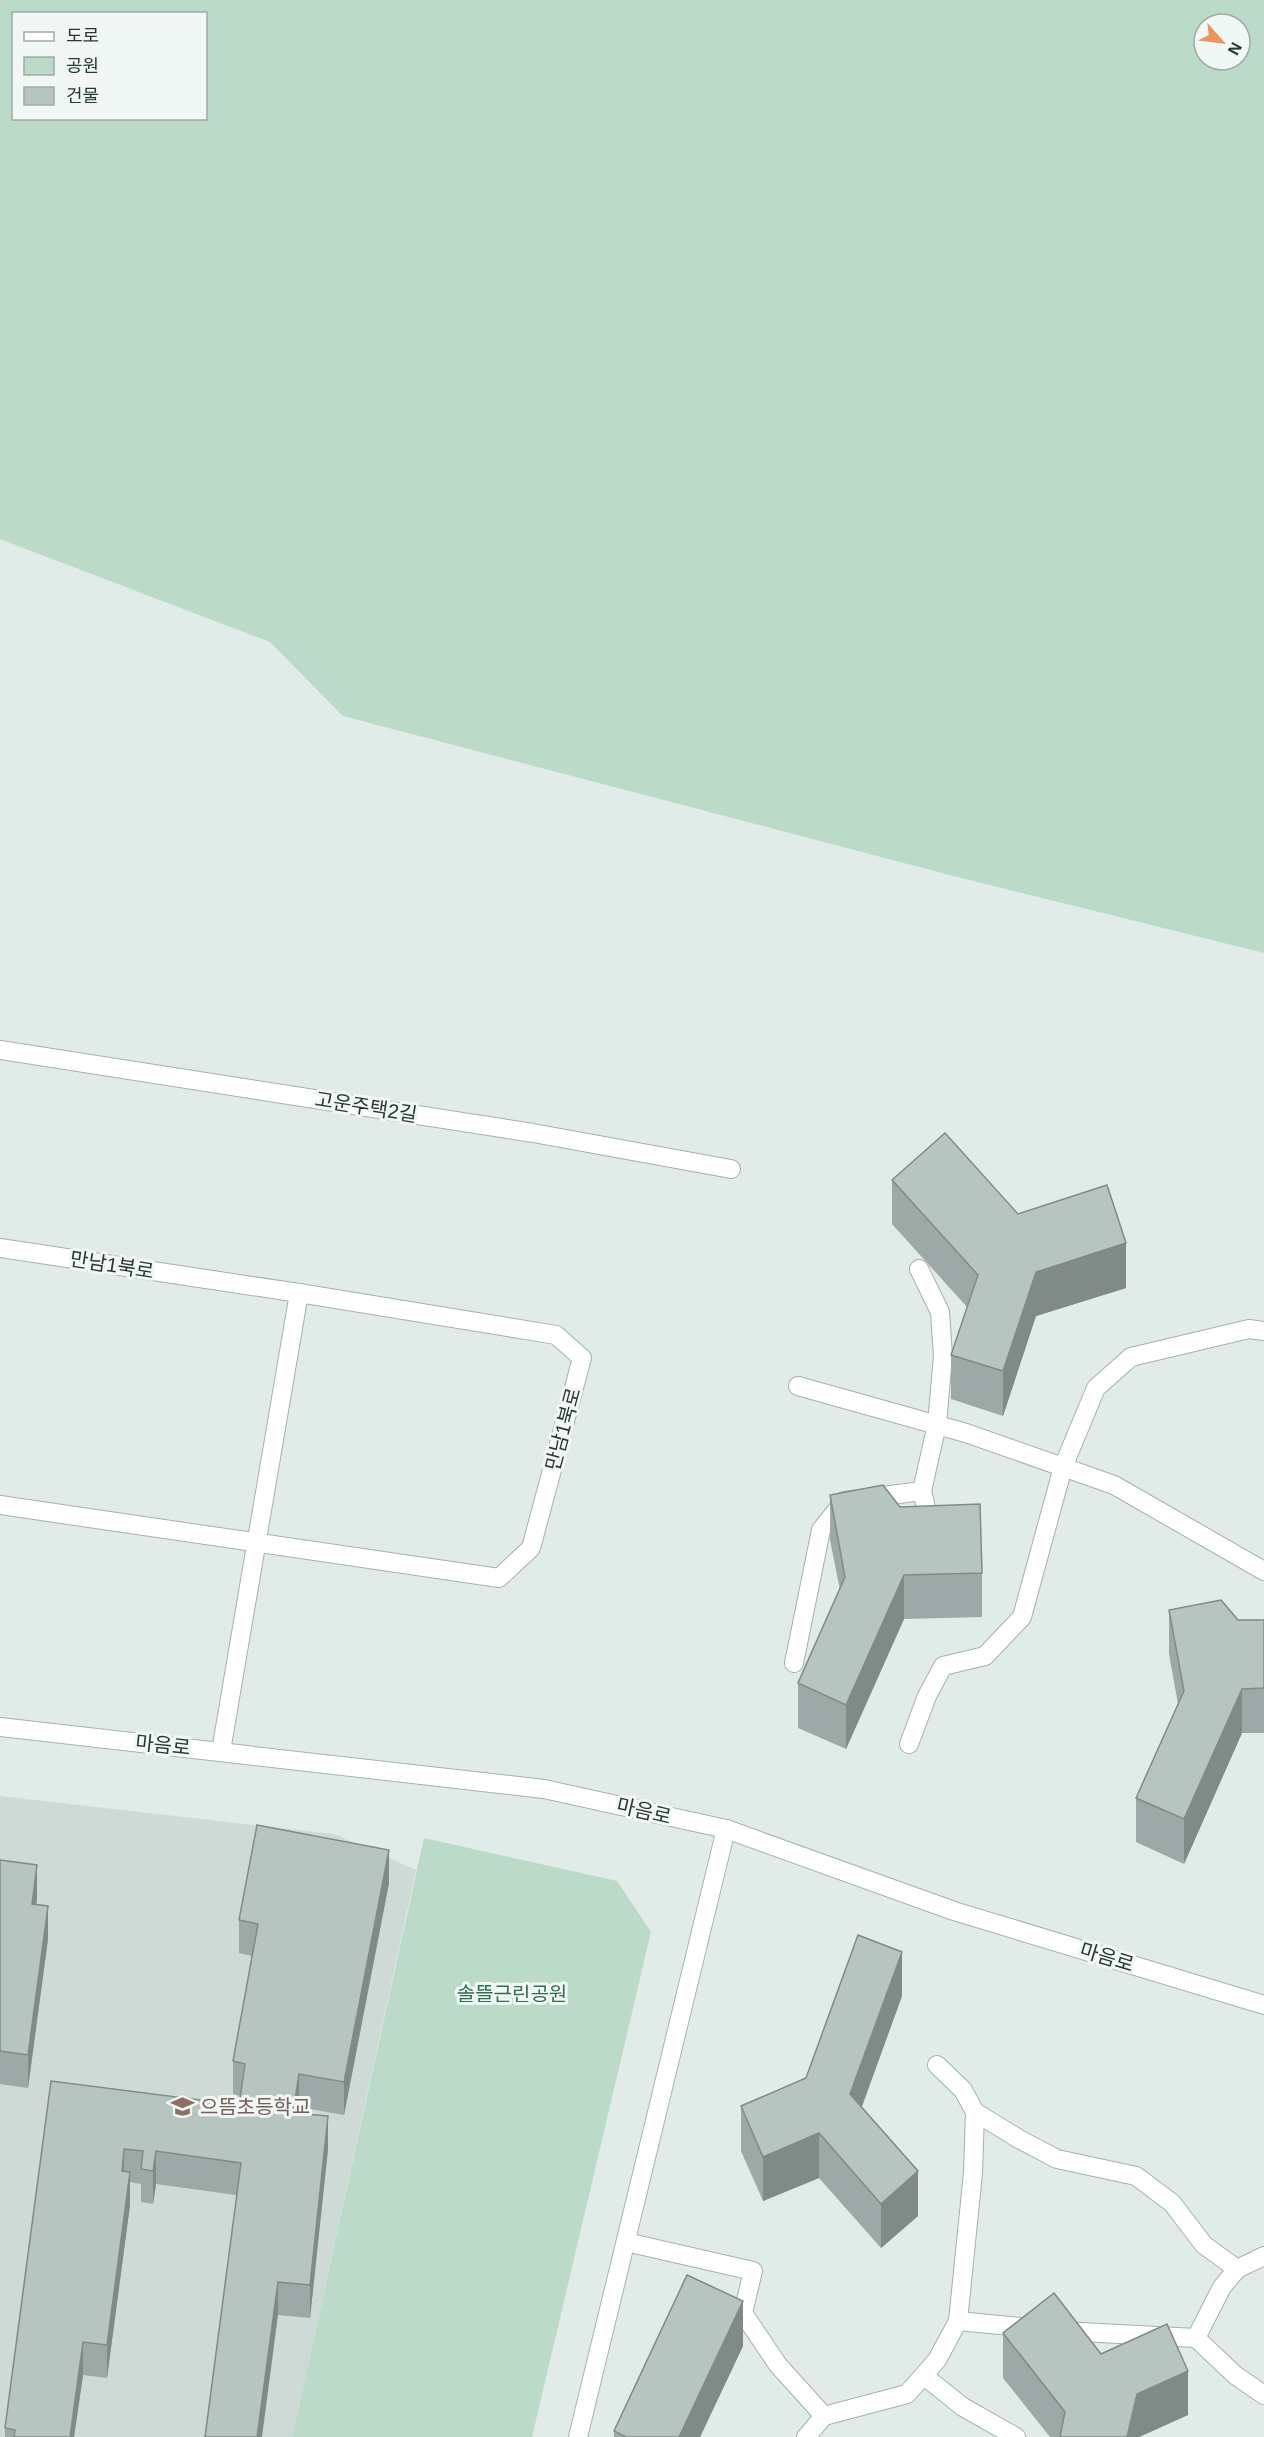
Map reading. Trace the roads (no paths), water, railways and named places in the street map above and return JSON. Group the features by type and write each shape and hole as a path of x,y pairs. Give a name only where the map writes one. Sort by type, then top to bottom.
{"street":[{"name":"고운주택2길","path":"0,1050 521,1131 731,1169"},
{"name":"만남1북로","path":"0,1248 556,1335 582,1358 531,1548 499,1578 0,1505"},
{"path":"919,1269 940,1312 943,1356 937,1424 922,1491 933,1540"},
{"path":"221,1751 299,1293"},
{"path":"909,1744 927,1696 943,1666 985,1656 1022,1617 1063,1467 1096,1388 1131,1357 1249,1329 1264,1331"},
{"path":"798,1386 937,1424 1114,1485 1264,1571"},
{"path":"794,1663 821,1530 844,1501 922,1491"},
{"name":"마음로","path":"0,1727 544,1789 726,1829 954,1911 1264,2005"},
{"path":"578,2437 726,1829"},
{"path":"937,2065 963,2090 975,2112 1018,2139 1057,2159 1136,2176 1172,2203 1204,2245 1237,2270"},
{"path":"806,2437 824,2416 907,2394 937,2360 958,2321 973,2172 975,2112"},
{"path":"626,2242 753,2271 743,2313 778,2366 824,2416"},
{"path":"1196,2338 1222,2287 1237,2270 1264,2256"},
{"path":"958,2321 1061,2331 1196,2338 1235,2375 1264,2395"},
{"path":"924,2376 963,2407 1016,2437"}],"place":[{"name":"으뜸초등학교","path":"182,2107"}],"park label":[{"name":"솔뜰근린공원","path":"512,1994"}]}
